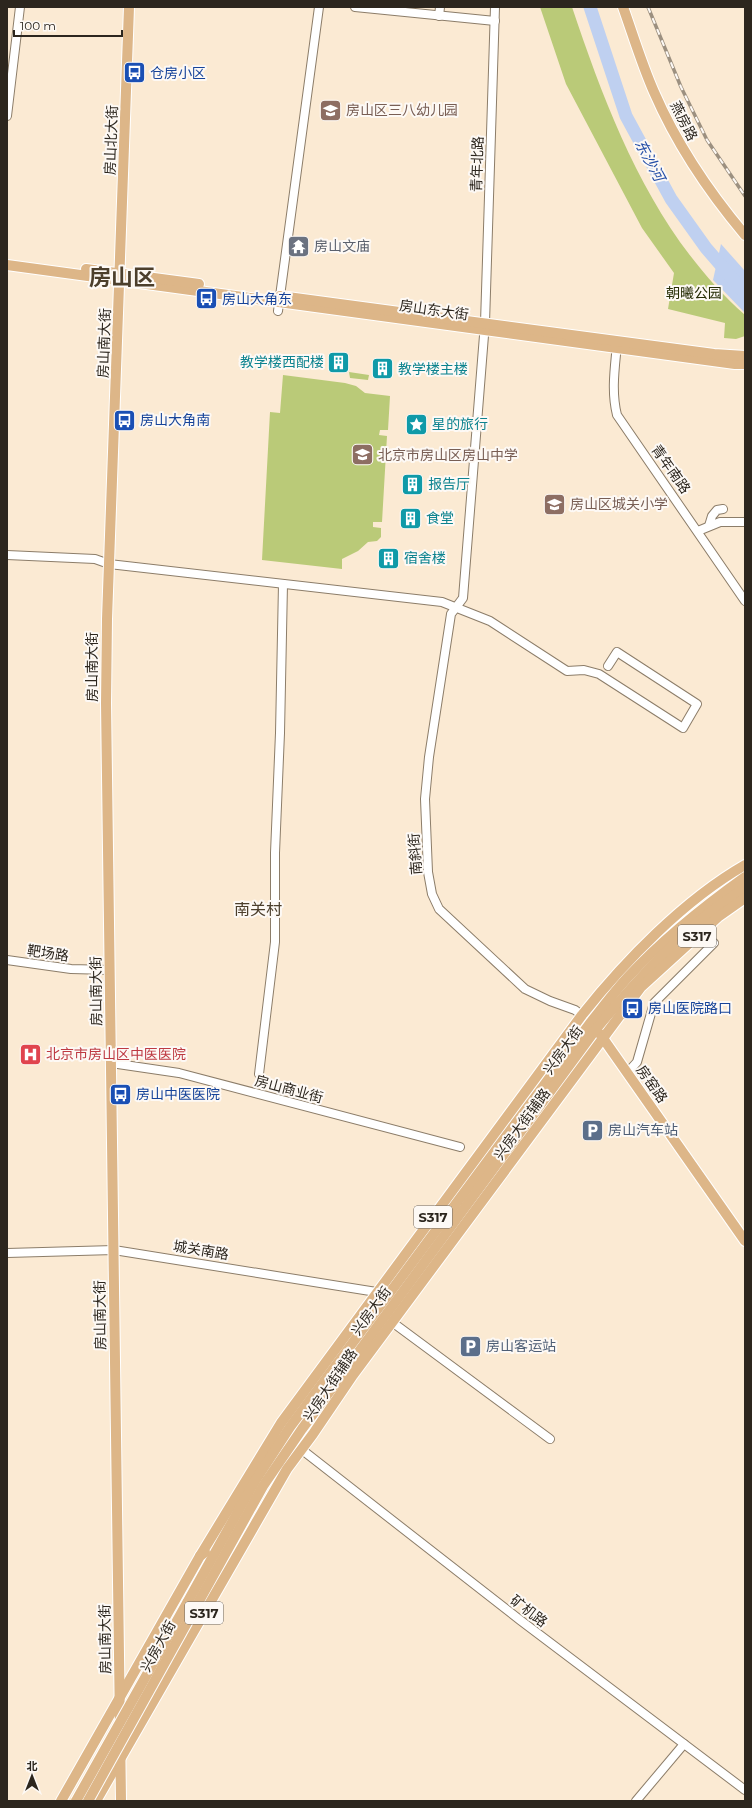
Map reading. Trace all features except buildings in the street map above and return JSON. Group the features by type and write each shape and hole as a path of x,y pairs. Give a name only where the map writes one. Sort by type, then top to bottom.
{"main road":[{"name":"房山北大街","path":"120,277 129,7"},
{"name":"燕房路","path":"623,7 653,91 668,122 685,153 703,180 745,235"},
{"path":"7,258 120,277"},
{"path":"7,265 120,277"},
{"name":"房山东大街","path":"120,277 279,303 484,327 617,345 735,364 745,364"},
{"name":"房山南大街","path":"120,277 109,564 106,703 121,1801"},
{"name":"房山东大街","path":"617,345 728,356 745,356"},
{"name":"兴房大街","path":"61,1801 200,1556 281,1423 582,1015 631,959 695,902 745,866"},
{"name":"兴房大街","path":"88,1801 190,1607 223,1536 255,1481 290,1427 389,1294 594,1026 634,983 655,956 683,925 707,904 745,877"},
{"name":"兴房大街","path":"655,956 710,912 745,888"},
{"name":"兴房大街辅路","path":"121,1757 286,1469 317,1428 353,1375 545,1114 641,987 718,917 745,898"},
{"path":"683,925 695,902"},
{"path":"631,959 655,956 652,977"},
{"name":"兴房大街","path":"76,1801 190,1607 264,1486 302,1429 530,1118 594,1026"},
{"name":"房窑路","path":"594,1026 745,1241"},
{"path":"530,1118 545,1114"},
{"path":"332,1387 353,1375"},
{"path":"286,1469 302,1429"},
{"name":"兴房大街","path":"200,1556 223,1536"},
{"name":"S317","path":"96,1801 121,1757"}],"street":[{"path":"7,116 20,7"},
{"path":"279,303 319,7"},
{"path":"355,7 495,21"},
{"path":"439,16 440,7"},
{"name":"青年北路","path":"456,607 463,598 484,327 495,7"},
{"name":"青年南路","path":"617,345 614,396 617,415 745,600"},
{"path":"709,526 712,516 717,510 723,509"},
{"path":"698,531 720,522 745,522"},
{"path":"7,555 94,559 109,564 442,602 490,621 567,670 584,670 599,674 682,728 697,704 617,652 608,666"},
{"path":"259,1074 275,942 275,853 280,733 283,584"},
{"name":"南斜街","path":"456,607 451,614 428,764 425,799 428,872 432,894 439,909 525,988 550,1001 575,1010 594,1026"},
{"path":"627,1073 637,1062 654,1003 714,944"},
{"name":"靶场路","path":"7,960 72,969 110,970"},
{"name":"房山商业街","path":"111,1063 179,1073 460,1147"},
{"name":"城关南路","path":"7,1253 114,1250 389,1294"},
{"path":"392,1322 550,1439"},
{"name":"矿机路","path":"301,1449 520,1620 745,1790"},
{"path":"636,1801 684,1744"}],"green space":[{"name":"朝曦公园","path":"540,7 572,7 602,91 619,133 639,173 660,212 685,249 713,283 745,315 745,336 736,339 724,338 725,323 668,309 674,273 642,228 566,84"},
{"path":"349,372 369,375 368,380 350,378"},
{"path":"283,375 345,383 356,386 365,393 390,396 388,430 380,430 379,435 387,436 382,522 373,522 373,527 381,528 381,537 377,541 368,542 358,551 342,559 342,569 262,560 270,412 280,413"}],"water":[{"path":"721,244 745,271 745,313 713,280"}],"waterway":[{"name":"东沙河","path":"590,7 626,116 671,199 706,248 745,293"}],"railway":[{"path":"648,7 681,87 707,140 745,196"}],"place":[{"name":"仓房小区","path":"135,73"},
{"name":"房山区三八幼儿园","path":"331,110"},
{"name":"房山文庙","path":"298,246"},
{"name":"房山大角东","path":"207,299"},
{"name":"教学楼西配楼","path":"339,362"},
{"name":"教学楼主楼","path":"382,369"},
{"name":"房山大角南","path":"125,420"},
{"name":"星的旅行","path":"417,424"},
{"name":"北京市房山区房山中学","path":"363,455"},
{"name":"报告厅","path":"413,484"},
{"name":"房山区城关小学","path":"554,504"},
{"name":"食堂","path":"410,518"},
{"name":"宿舍楼","path":"388,558"},
{"name":"房山医院路口","path":"633,1008"},
{"name":"北京市房山区中医医院","path":"30,1054"},
{"name":"房山中医医院","path":"120,1094"},
{"name":"房山汽车站","path":"592,1130"},
{"name":"房山客运站","path":"471,1346"}],"district":[{"name":"房山区","path":"122,277"},
{"name":"南关村","path":"258,909"}]}
